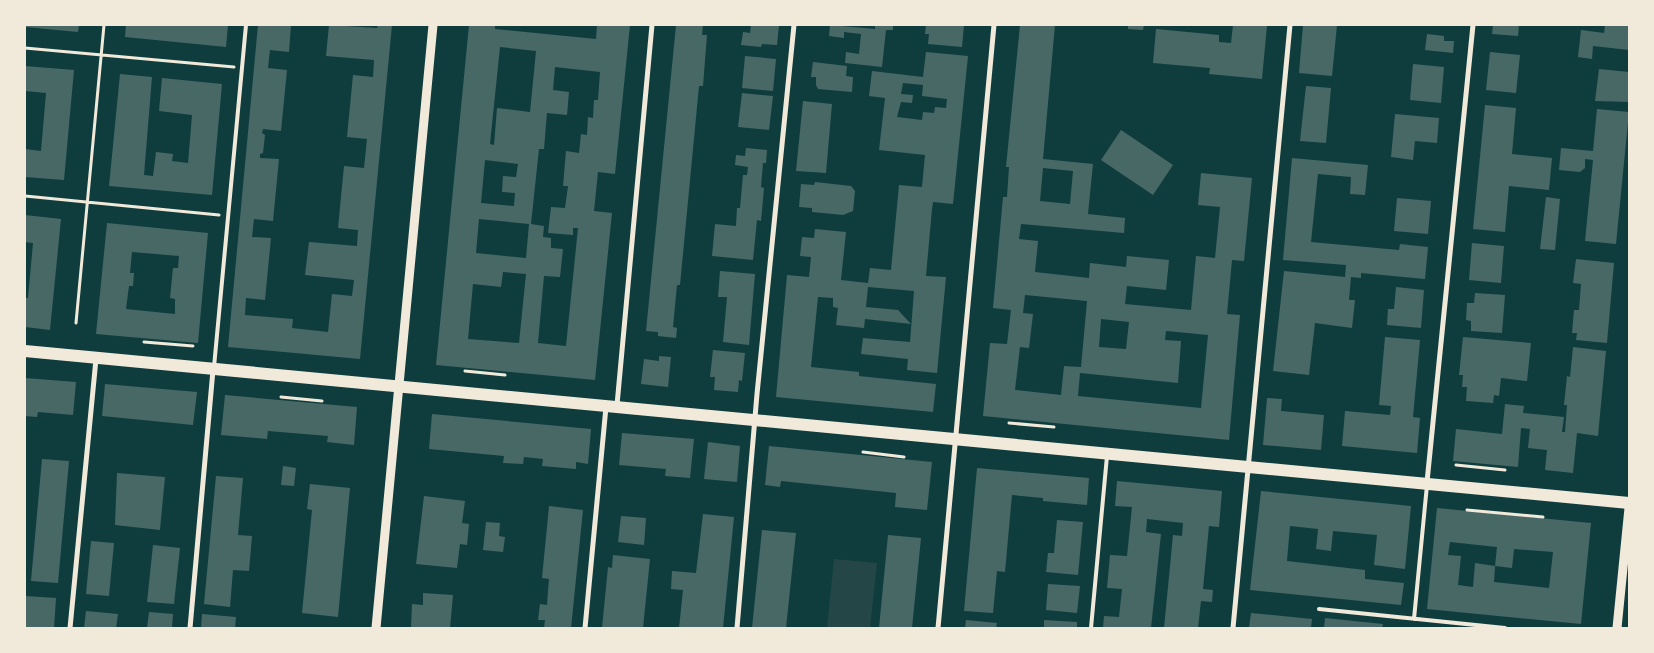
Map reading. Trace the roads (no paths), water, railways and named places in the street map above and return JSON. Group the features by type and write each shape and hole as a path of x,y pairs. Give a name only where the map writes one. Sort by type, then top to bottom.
{"main road":[{"path":"25,352 1629,503"}],"street":[{"path":"376,628 433,25"},
{"path":"585,628 652,25"},
{"path":"737,628 794,25"},
{"path":"938,628 994,25"},
{"path":"1233,628 1290,25"},
{"path":"1427,483 1472,25"},
{"path":"70,628 96,358"},
{"path":"190,628 214,369"},
{"path":"1618,628 1629,508"}],"lane":[{"path":"214,369 246,25"},
{"path":"1091,628 1107,454"},
{"path":"1414,619 1427,483"},
{"path":"1320,609 1505,628"}]}
